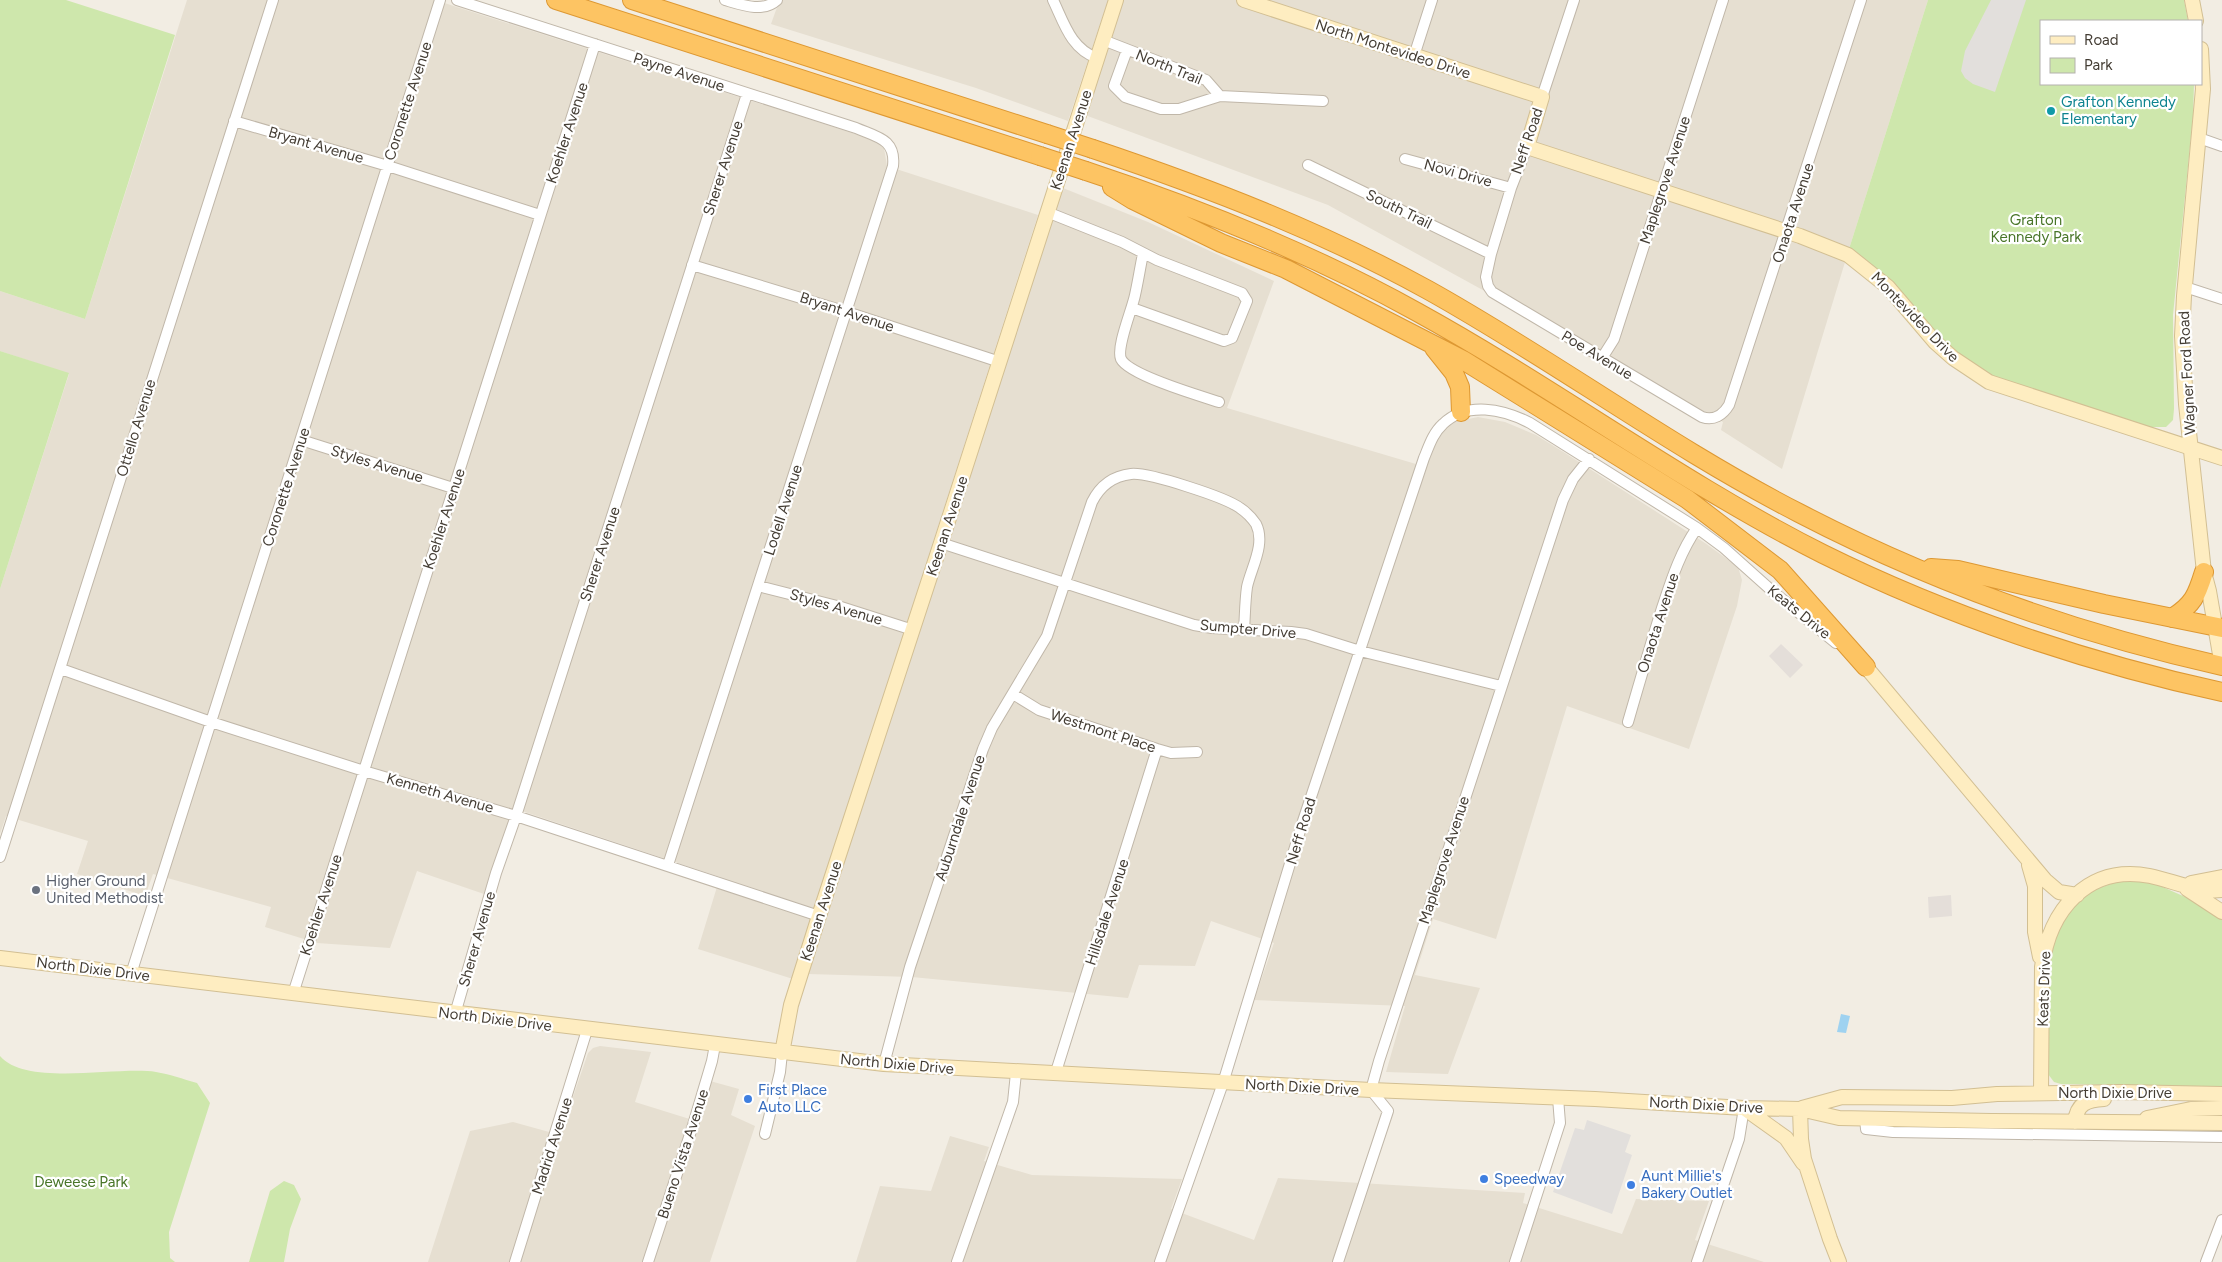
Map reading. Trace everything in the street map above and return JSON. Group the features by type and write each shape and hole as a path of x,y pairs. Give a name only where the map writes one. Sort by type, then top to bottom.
{"highway":[{"path":"556,0 1086,171 1145,191 1268,238 1361,282 1483,350 1704,488 1814,549 1875,579 1933,603 2070,652 2222,692"},
{"path":"632,0 1093,149 1194,183 1277,217 1427,290 1716,466 1796,512 1913,567 2034,614 2181,657 2222,666"},
{"path":"1086,171 1133,200 1221,243 1286,269 1463,360 1687,499 1780,570 1866,667"},
{"path":"1431,343 1454,373 1460,387 1461,412"},
{"path":"1913,567 1958,570 2104,604 2218,627"},
{"path":"2172,618 2187,609 2198,593 2204,572"}],"main road":[{"name":"Keenan Avenue","path":"782,1053 791,1005 819,916 1116,0"},
{"name":"North Montevideo Drive","path":"1244,0 1542,97"},
{"path":"2192,0 2196,20"},
{"name":"Wagner Ford Road","path":"2202,62 2204,89 2182,336 2204,572 2218,627 2222,666"},
{"name":"Neff Road","path":"1526,147 1542,97"},
{"name":"Montevideo Drive","path":"1526,147 1787,232 1848,255 1888,288 1935,342 1953,358 1990,382 2222,458"},
{"name":"Keats Drive","path":"1866,667 2045,880 2059,892 2077,895"},
{"path":"2027,860 2035,886 2035,932 2042,967"},
{"name":"Keats Drive","path":"2041,1093 2042,967 2046,944 2052,926 2067,904 2077,895 2104,878 2117,874 2149,876 2198,888 2222,890"},
{"name":"Keats Drive","path":"2178,883 2222,877"},
{"path":"2178,883 2222,912"},
{"name":"North Dixie Drive","path":"0,958 587,1030 884,1064 1223,1083 1744,1108 1800,1109 1839,1118 2075,1129 2132,1123 2222,1123"},
{"path":"2075,1129 2076,1112 2080,1105 2090,1100 2117,1099 2154,1092"},
{"name":"North Dixie Drive","path":"1800,1109 1842,1097 1898,1098 2041,1093 2154,1092 2222,1094"},
{"path":"1865,1118 1866,1107 1877,1102 1898,1098"},
{"path":"1744,1108 1786,1138 1809,1173"},
{"path":"2132,1123 2163,1114 2191,1109 2222,1108"},
{"path":"1800,1109 1801,1139 1809,1173 1839,1262"}],"street":[{"name":"Ottello Avenue","path":"0,857 273,0"},
{"name":"Coronette Avenue","path":"131,974 440,0"},
{"name":"Payne Avenue","path":"457,0 863,131 884,140 894,154"},
{"path":"726,0 758,8 775,2"},
{"path":"1053,0 1076,45 1084,52 1097,58"},
{"path":"1414,56 1432,0"},
{"name":"Neff Road","path":"1542,97 1574,0"},
{"name":"Maplegrove Avenue","path":"1602,358 1614,339 1723,0"},
{"name":"Onaota Avenue","path":"1714,418 1725,412 1729,404 1787,232 1861,0"},
{"name":"North Trail","path":"1103,40 1206,80 1220,96"},
{"name":"Koehler Avenue","path":"293,994 595,44"},
{"path":"1127,50 1114,86 1125,97 1161,109 1179,109 1220,96 1322,101"},
{"name":"Sherer Avenue","path":"455,1014 496,873 516,816 747,94"},
{"name":"Bryant Avenue","path":"234,121 388,166 540,215"},
{"path":"2199,138 2222,146"},
{"name":"Neff Road","path":"1486,283 1491,254 1511,188 1526,147"},
{"name":"Lodell Avenue","path":"668,865 847,312 893,166 894,154"},
{"name":"Novi Drive","path":"1406,159 1511,188"},
{"name":"South Trail","path":"1308,165 1491,254"},
{"path":"1047,212 1122,242 1142,254 1246,296 1246,305 1232,338 1224,341 1132,308"},
{"path":"1142,254 1132,308 1120,350 1121,360 1131,370 1165,384 1219,402"},
{"name":"Bryant Avenue","path":"692,265 847,312 1000,362"},
{"name":"Poe Avenue","path":"1486,283 1492,292 1602,358 1702,417 1714,418"},
{"path":"2185,286 2222,299"},
{"name":"Keats Drive","path":"1461,412 1474,409 1489,410 1520,418 1589,459 1724,548 1866,667"},
{"name":"Neff Road","path":"1160,1262 1223,1083 1303,821 1431,439 1442,424 1461,412"},
{"name":"Styles Avenue","path":"301,440 454,488"},
{"name":"Maplegrove Avenue","path":"1371,1090 1563,500 1576,474 1589,459"},
{"name":"Auburndale Avenue","path":"884,1064 910,967 982,749 992,728 1047,636 1096,495 1107,483 1122,476 1140,474 1233,503 1250,515 1259,535 1259,546 1247,589 1244,630"},
{"name":"Onaota Avenue","path":"1628,722 1673,578 1687,541 1696,528"},
{"name":"Sumpter Drive","path":"941,543 1194,625 1212,628 1306,634 1360,651 1501,686"},
{"name":"Styles Avenue","path":"758,586 841,607 913,630"},
{"name":"Kenneth Avenue","path":"61,669 211,722 364,771 516,816 819,916"},
{"name":"Westmont Place","path":"1013,694 1039,710 1158,749 1171,753 1197,752"},
{"name":"Hillsdale Avenue","path":"1055,1074 1158,749"},
{"name":"Madrid Avenue","path":"515,1262 587,1030"},
{"name":"Bueno Vista Avenue","path":"648,1262 696,1117 715,1045"},
{"path":"765,1134 780,1072 782,1053"},
{"path":"957,1262 1013,1102 1016,1072"},
{"path":"1338,1262 1388,1111 1371,1090"},
{"path":"1515,1262 1560,1123 1558,1098"},
{"path":"1697,1262 1739,1140 1744,1108"},
{"path":"2075,1129 2222,1137"},
{"path":"2206,1262 2222,1220"}],"shaded area":[{"path":"187,0 435,0 877,141 884,148 887,166 1038,215 793,979 698,949 720,877 513,808 484,894 417,871 390,948 317,943 265,927 271,907 153,874 145,896 77,874 88,841 6,816 0,834 0,589 69,374 0,351 0,291 85,319"},
{"path":"782,0 1108,0 1068,121 976,88 771,24"},
{"path":"1122,0 1928,0 1782,469 1721,430 1723,422 1328,205 1085,115"},
{"path":"1991,0 2026,0 1995,92 1973,84 1965,78 1961,71 1965,51"},
{"path":"1063,188 1148,222 1274,281 1227,408 1426,467 1439,436 1454,422 1478,417 1505,422 1536,435 1565,453 1705,543 1738,567 1742,580 1737,606 1689,749 1567,706 1496,939 1433,919 1415,975 1480,988 1448,1074 1386,1072 1405,1006 1254,1000 1274,943 1211,921 1195,966 1139,965 1128,998 912,977 808,974"},
{"path":"1781,644 1803,665 1790,678 1769,656"},
{"path":"1951,895 1952,916 1929,918 1928,897"},
{"path":"600,1046 651,1052 635,1102 696,1121 710,1081 739,1089 731,1115 755,1126 710,1262 428,1262 470,1131 513,1122 560,1135 588,1053 593,1048"},
{"path":"1587,1120 1631,1135 1625,1152 1632,1155 1612,1214 1553,1192 1575,1128 1584,1130"},
{"path":"950,1136 989,1147 984,1161 1032,1175 1182,1179 1171,1209 1254,1240 1278,1178 1525,1193 1523,1203 1622,1234 1636,1199 1709,1201 1695,1240 1764,1262 856,1262 880,1186 931,1191"}],"green space":[{"path":"0,0 66,0 175,35 85,319 0,291"},
{"name":"Grafton Kennedy Park","path":"1928,0 2184,0 2188,20 2040,20 2040,85 2194,85 2193,117 2173,315 2174,409 2173,420 2166,427 2147,427 2015,387 1981,372 1952,351 1849,249"},
{"path":"0,351 69,373 0,589"},
{"path":"2119,881 2149,881 2208,907 2222,917 2222,1087 2061,1084 2054,1082 2048,1074 2049,959 2052,939 2077,900 2094,890"},
{"name":"Deweese Park","path":"0,1056 13,1065 30,1071 51,1073 156,1072 197,1083 210,1103 169,1232 170,1258 175,1262 0,1262"},
{"path":"284,1181 294,1185 301,1199 290,1229 284,1262 249,1262 270,1191"}],"water":[{"path":"1841,1014 1850,1016 1846,1033 1837,1032"}],"place":[{"name":"Grafton Kennedy Elementary","path":"2051,111"},
{"name":"Higher Ground United Methodist","path":"36,890"},
{"name":"First Place Auto LLC","path":"748,1099"},
{"name":"Speedway","path":"1484,1179"},
{"name":"Aunt Millie's Bakery Outlet","path":"1631,1185"}]}
